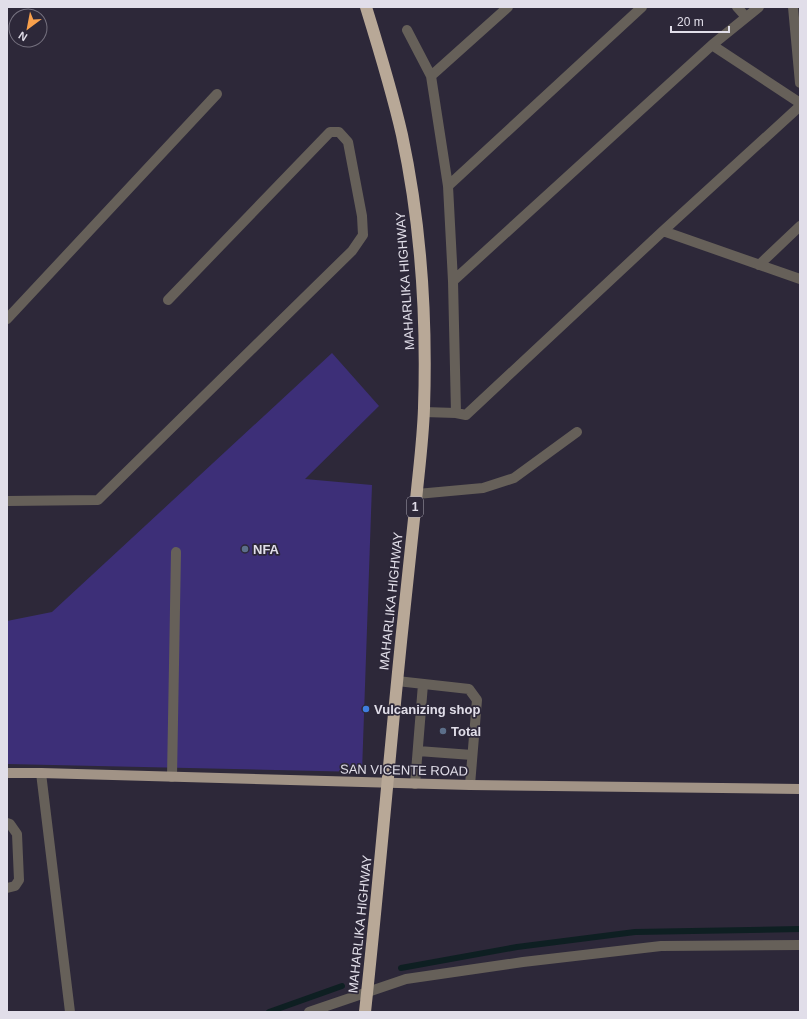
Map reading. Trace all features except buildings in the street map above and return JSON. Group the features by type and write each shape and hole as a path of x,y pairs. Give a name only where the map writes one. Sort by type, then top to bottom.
{"highway":[{"name":"MAHARLIKA HIGHWAY","path":"365,1012 397,681 417,494 424,412 425,376 422,283 412,191 402,135 393,98 366,7"}],"main road":[{"name":"SAN VICENTE ROAD","path":"7,774 41,773 415,784 800,789"}],"street":[{"path":"431,76 508,7"},
{"path":"448,186 642,7"},
{"path":"738,7 746,17"},
{"path":"453,281 712,44 759,7"},
{"path":"793,7 800,83"},
{"path":"407,30 431,76 448,186 453,281 456,413"},
{"path":"424,412 456,413 466,415 800,104 712,44"},
{"path":"7,319 217,94"},
{"path":"7,501 98,500 352,251 363,235 362,216 348,142 339,132 330,132 168,300"},
{"path":"759,265 800,226"},
{"path":"663,231 800,280"},
{"path":"417,494 483,488 514,478 577,432"},
{"path":"172,777 176,552"},
{"path":"397,681 469,689 477,700 470,785"},
{"path":"415,784 423,684"},
{"path":"418,751 472,755"},
{"path":"41,773 70,1012"},
{"path":"7,823 10,824 17,834 19,880 15,886 7,888"},
{"path":"309,1012 406,979 523,962 661,946 800,945"}],"waterway":[{"path":"401,968 517,947 635,932 800,929"},
{"path":"269,1012 342,986"}],"place":[{"name":"NFA","path":"245,549"},
{"name":"Vulcanizing shop","path":"366,709"},
{"name":"Total","path":"443,731"}]}
